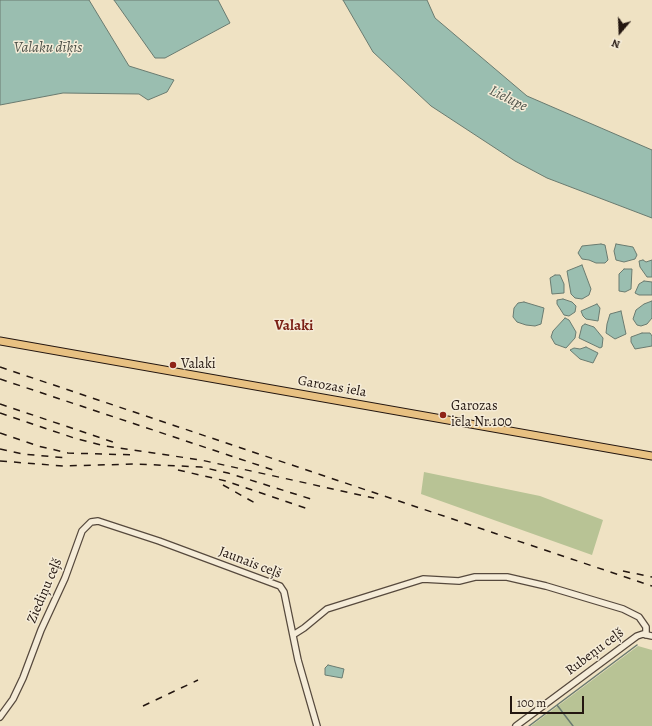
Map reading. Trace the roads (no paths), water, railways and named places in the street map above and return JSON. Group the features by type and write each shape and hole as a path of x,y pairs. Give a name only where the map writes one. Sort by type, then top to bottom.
{"main road":[{"name":"Garozas iela","path":"0,341 652,456"}],"street":[{"name":"Jaunais ceļš","path":"98,521 159,541 280,586 284,592 298,660 317,726"},
{"name":"Ziediņu ceļš","path":"0,717 13,699 23,678 41,630 65,578 79,538 86,526 98,521"},
{"path":"293,634 304,628 327,609 423,579 459,581 475,576 507,577 546,586 623,609 639,617 646,627 649,635"},
{"name":"Rubeņu ceļš","path":"516,726 637,636 649,635"}],"water":[{"name":"Valaku dīķis","path":"0,0 89,0 129,66 174,80 167,92 148,100 139,94 63,93 0,105"},
{"path":"114,0 218,0 230,23 165,58 155,58"},
{"name":"Lielupe","path":"343,0 427,0 435,18 527,96 652,150 652,218 547,178 515,161 431,106 373,52"},
{"path":"616,244 633,247 637,255 635,259 624,262 616,260 614,251"},
{"path":"605,245 608,260 605,263 596,263 582,259 578,253 582,246"},
{"path":"643,260 646,262 652,260 652,277 647,277 640,267 639,261"},
{"path":"582,265 591,289 589,295 582,299 575,298 571,294 567,271"},
{"path":"624,269 632,269 631,289 625,292 619,291 619,274"},
{"path":"555,275 560,275 564,284 564,293 552,294 550,278"},
{"path":"644,281 652,282 652,295 639,295 635,293 639,284"},
{"path":"563,299 572,302 576,306 575,312 569,316 564,315 557,304 557,300"},
{"path":"652,301 652,318 647,324 641,326 637,325 633,319 636,310 644,304"},
{"path":"524,302 544,308 541,324 535,326 526,325 517,322 513,317 514,308 518,303"},
{"path":"597,304 600,308 598,321 586,319 581,311"},
{"path":"621,311 626,334 615,339 606,333 607,324 610,314"},
{"path":"565,318 569,320 576,332 575,338 566,348 555,344 551,337 553,331"},
{"path":"585,324 594,327 603,338 602,347 600,348 579,338 582,326"},
{"path":"642,333 650,333 652,336 652,346 635,349 631,342 631,337"},
{"path":"586,347 598,353 593,363 580,359 570,350 574,348 580,349"},
{"path":"328,665 344,669 342,678 325,675 325,668"}],"waterway":[{"path":"529,726 637,645"},
{"path":"557,705 573,726"}],"railway":[{"path":"0,367 652,586"},
{"path":"0,379 279,472"},
{"path":"0,404 113,442"},
{"path":"0,413 74,438 105,446 201,460 374,498"},
{"path":"0,433 38,446 68,453 137,455"},
{"path":"0,449 23,454 67,458"},
{"path":"0,461 63,466 135,464 201,467 228,473 311,499"},
{"path":"178,470 226,481 308,509"},
{"path":"223,485 255,503"},
{"path":"623,571 652,577"},
{"path":"143,706 198,680"}],"place":[{"name":"Valaki","path":"173,365"},
{"name":"Garozas iela Nr.100","path":"443,415"}],"district":[{"name":"Valaki","path":"294,326"}]}
